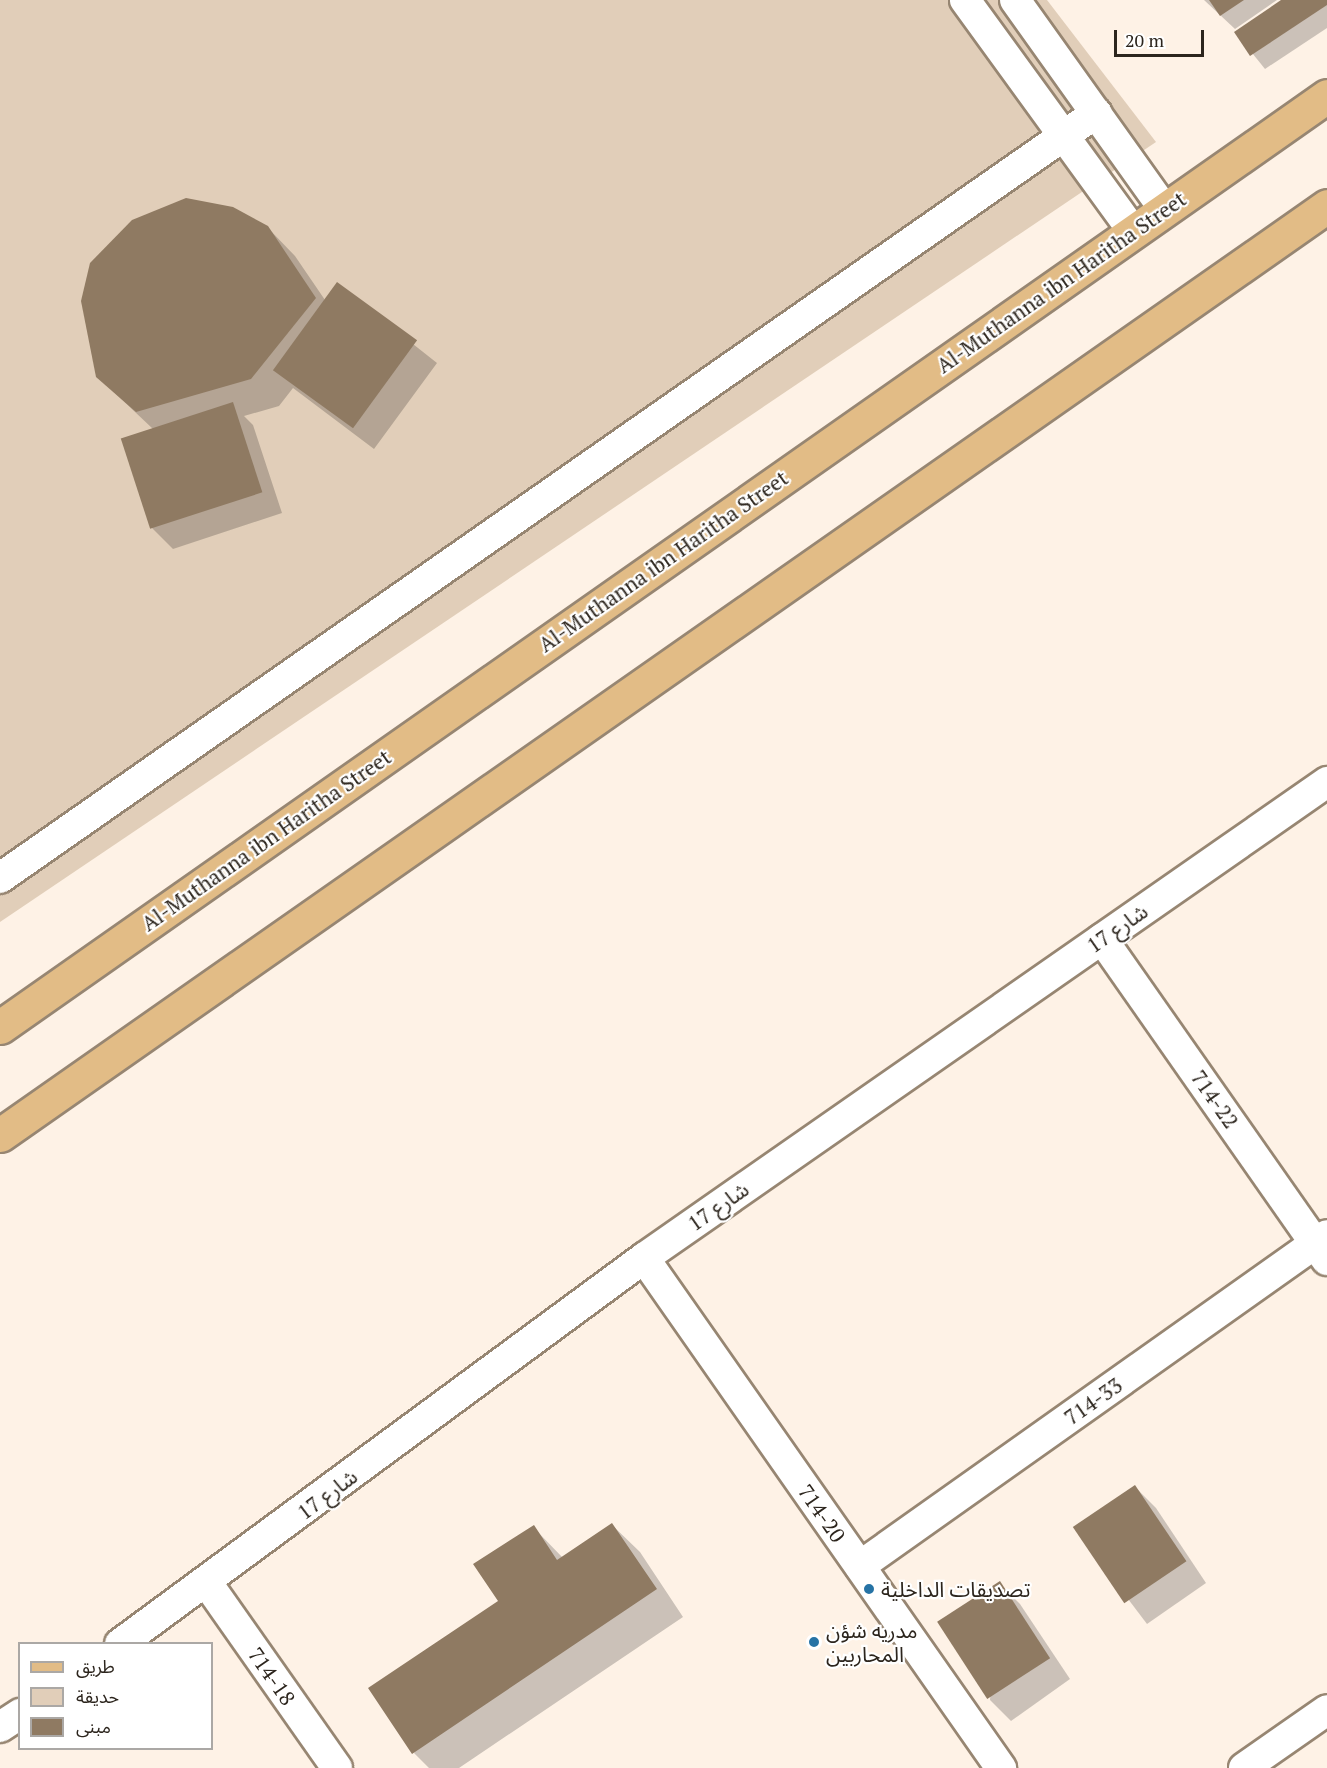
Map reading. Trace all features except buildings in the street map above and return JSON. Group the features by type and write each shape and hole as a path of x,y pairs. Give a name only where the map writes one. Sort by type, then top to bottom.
{"main road":[{"path":"1245,153 1327,76"},
{"name":"Al-Muthanna ibn Haritha Street","path":"0,1027 1327,96"},
{"path":"0,1135 1327,206"},
{"path":"1240,266 1327,222"}],"street":[{"path":"965,0 1133,231"},
{"path":"1015,0 1164,209"},
{"path":"0,878 1096,113"},
{"name":"شارع 17","path":"123,1642 207,1583 644,1258 1327,782"},
{"name":"714-22","path":"1102,939 1323,1246"},
{"name":"714-33","path":"860,1566 1323,1246"},
{"name":"714-20","path":"644,1258 1001,1768"},
{"name":"714-18","path":"207,1583 337,1768"},
{"path":"1245,1768 1327,1710"},
{"path":"0,1727 18,1715"}],"green space":[{"path":"0,0 1047,0 1156,142 0,922"}],"place":[{"name":"تصديقات الداخلية","path":"869,1589"},
{"name":"مدريه شؤن المحاربين","path":"814,1642"}]}
